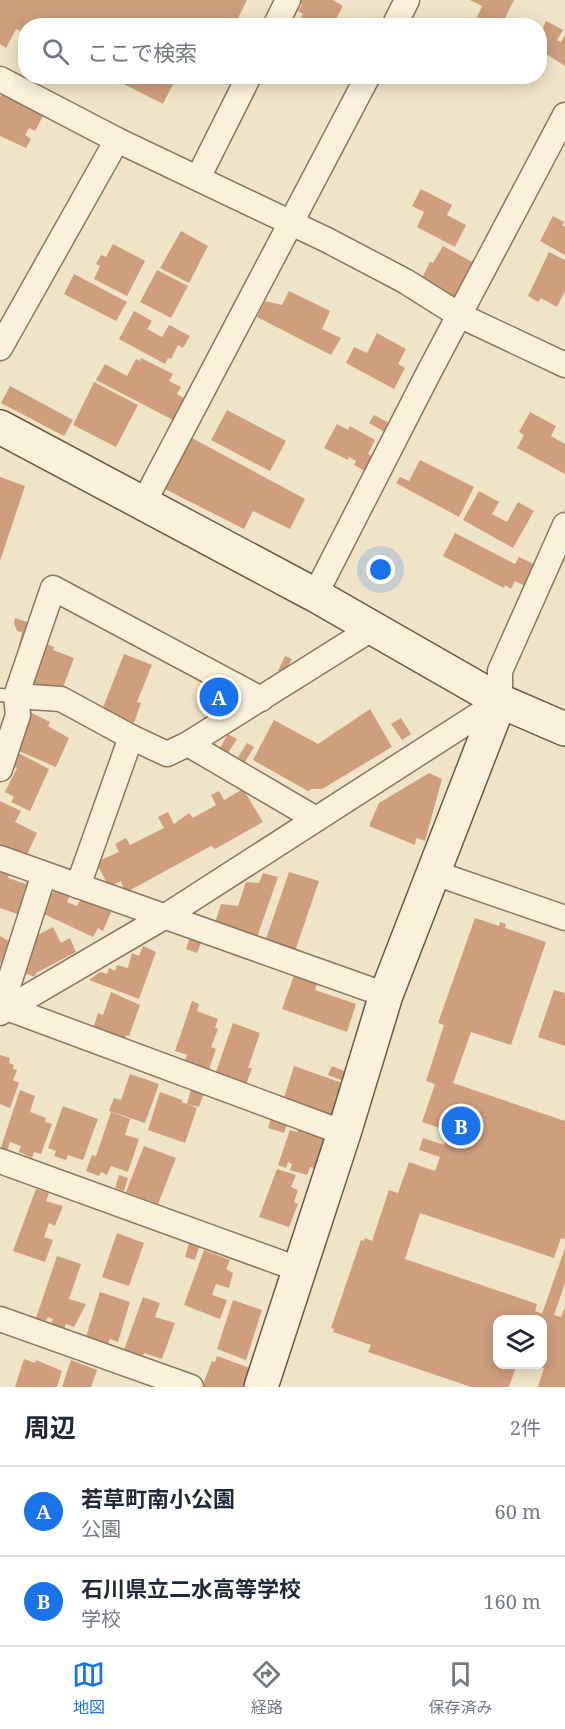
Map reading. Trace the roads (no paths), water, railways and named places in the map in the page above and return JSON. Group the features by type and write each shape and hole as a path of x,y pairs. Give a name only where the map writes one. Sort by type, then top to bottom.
{"street":[{"path":"279,18 288,0"},
{"path":"398,18 407,0"},
{"path":"0,79 117,140 292,223 405,280 459,315 565,365"},
{"path":"198,178 245,84"},
{"path":"142,504 364,84"},
{"path":"315,595 565,115"},
{"path":"0,348 117,140"},
{"path":"0,427 315,595 500,701 565,729"},
{"path":"261,1387 344,1133 386,995 500,701 500,671 565,525"},
{"path":"0,769 18,715 8,695 53,588 261,699"},
{"path":"8,695 61,699 167,754 188,744 374,628"},
{"path":"4,1011 165,917 500,701"},
{"path":"78,886 131,737"},
{"path":"188,744 316,819"},
{"path":"0,858 386,995"},
{"path":"432,872 565,918"},
{"path":"4,1011 6,989 44,874"},
{"path":"4,1011 344,1133"},
{"path":"0,1161 298,1269"},
{"path":"0,1319 191,1387"}],"place":[{"name":"若草町南小公園","path":"219,697"},
{"name":"石川県立二水高等学校","path":"461,1126"}]}
